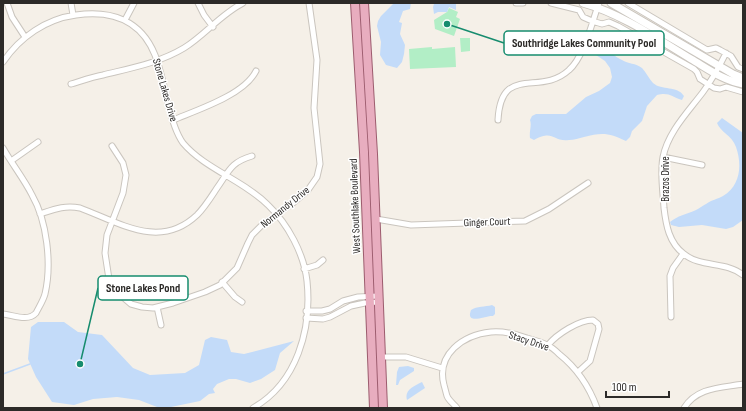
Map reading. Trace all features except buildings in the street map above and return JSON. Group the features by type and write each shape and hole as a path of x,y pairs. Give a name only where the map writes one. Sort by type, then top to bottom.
{"main road":[{"name":"West Southlake Boulevard","path":"355,3 374,299 381,357 382,408"},
{"name":"West Southlake Boulevard","path":"364,3 374,154 376,219 374,408"}],"street":[{"path":"7,3 12,17 25,37"},
{"path":"71,3 73,15"},
{"path":"125,20 134,3"},
{"path":"198,3 212,27"},
{"path":"70,84 101,75 143,66 183,48 243,3"},
{"name":"Normandy Drive","path":"112,146 123,163 126,175 123,193 107,235 105,253 109,279 122,298 131,304 142,307 157,307 173,304 205,292 222,282 237,268 252,235 265,221 293,203 308,190 316,177 320,164 314,108 317,60 309,3"},
{"path":"516,3 523,3"},
{"path":"551,3 580,10 585,18 592,21 602,24 609,22 618,26 694,69 700,79 716,89 726,87 743,92"},
{"path":"583,3 598,5 715,73 730,81 743,84"},
{"path":"611,3 733,74 743,78"},
{"path":"628,3 707,50 716,48 734,60 738,67 743,69"},
{"path":"498,120 502,98 511,88 524,83 550,81 560,77 569,70 581,53 598,5"},
{"name":"Stone Lakes Drive","path":"3,62 25,37 52,21 73,15 98,13 125,20 146,39 157,60 173,120 183,143 196,156 256,194 276,214 293,239 304,269 307,280 306,318 300,348 291,372 276,391 253,408"},
{"name":"Brazos Drive","path":"726,54 720,66 668,142 663,157 662,182 668,232 673,242 683,254 697,261 728,267 742,272"},
{"path":"173,120 217,102 231,94 250,81 256,71"},
{"path":"11,160 38,142"},
{"path":"3,148 33,195 46,233 47,267 46,287 42,302 36,313 30,317 3,314"},
{"path":"40,214 64,206 80,208 135,230 147,233 176,229 189,222 202,210 226,174 236,163 252,156"},
{"path":"663,157 702,164"},
{"name":"Ginger Court","path":"376,219 411,225 525,221 549,208 588,183"},
{"path":"671,317 670,276 673,268 683,254"},
{"path":"304,269 323,260"},
{"path":"222,282 235,297 242,302"},
{"path":"306,311 322,311 330,309 350,299 374,299"},
{"path":"306,318 323,319 351,306 374,299"},
{"path":"157,307 161,325"},
{"path":"548,345 556,336 586,320 594,320 600,329 590,361 578,372"},
{"name":"Stacy Drive","path":"442,368 451,350 461,342 477,334 493,332 516,334 548,345 568,361 587,385 597,408"},
{"path":"381,357 406,357 442,368 442,378 447,397 457,408"},
{"path":"684,408 693,398 710,389 743,384"}],"green space":[{"path":"449,8 458,12 456,17 460,19 454,36 435,29 434,20 447,12"},
{"path":"460,38 470,38 470,51 461,52"},
{"path":"432,47 432,49 455,47 456,67 410,69 409,49"}],"water":[{"path":"394,3 411,3 410,9 403,11 399,22 402,23 400,34 405,45 402,62 397,68 386,65 380,55 381,42 377,26 381,16"},
{"path":"456,3 456,10 449,7 447,12 438,12 434,14 434,4"},
{"path":"594,47 603,48 624,61 640,66 653,83 661,87 677,90 684,96 682,100 668,94 657,95 647,106 642,121 632,131 630,137 626,141 606,134 590,135 571,140 563,140 549,136 534,140 530,138 530,120 532,116 536,114 566,114 586,97 599,91 610,83 612,77 610,68 605,61 596,55"},
{"path":"722,118 743,133 743,220 733,227 726,229 702,225 679,227 671,225 670,222 676,218 696,210 710,201 723,196 729,191 737,180 739,167 738,154 734,143 717,123"},
{"path":"492,305 495,307 495,314 493,316 477,319 471,318 471,310 478,307"},
{"path":"38,322 64,322 78,332 102,335 133,368 150,375 185,373 199,365 205,340 211,337 227,340 231,352 244,354 294,341 280,353 275,370 261,379 250,383 236,379 229,379 217,384 213,389 215,393 209,394 200,401 171,407 157,407 139,400 117,397 93,399 74,405 52,402 36,377 28,359 31,327"},
{"path":"408,366 414,368 414,371 400,380 398,385 396,385 399,367"},
{"path":"422,382 425,388 407,400 406,397 408,391"}],"waterway":[{"path":"3,374 30,364"}],"place":[{"name":"Southridge Lakes Community Pool","path":"447,24"},
{"name":"Stone Lakes Pond","path":"80,364"}]}
